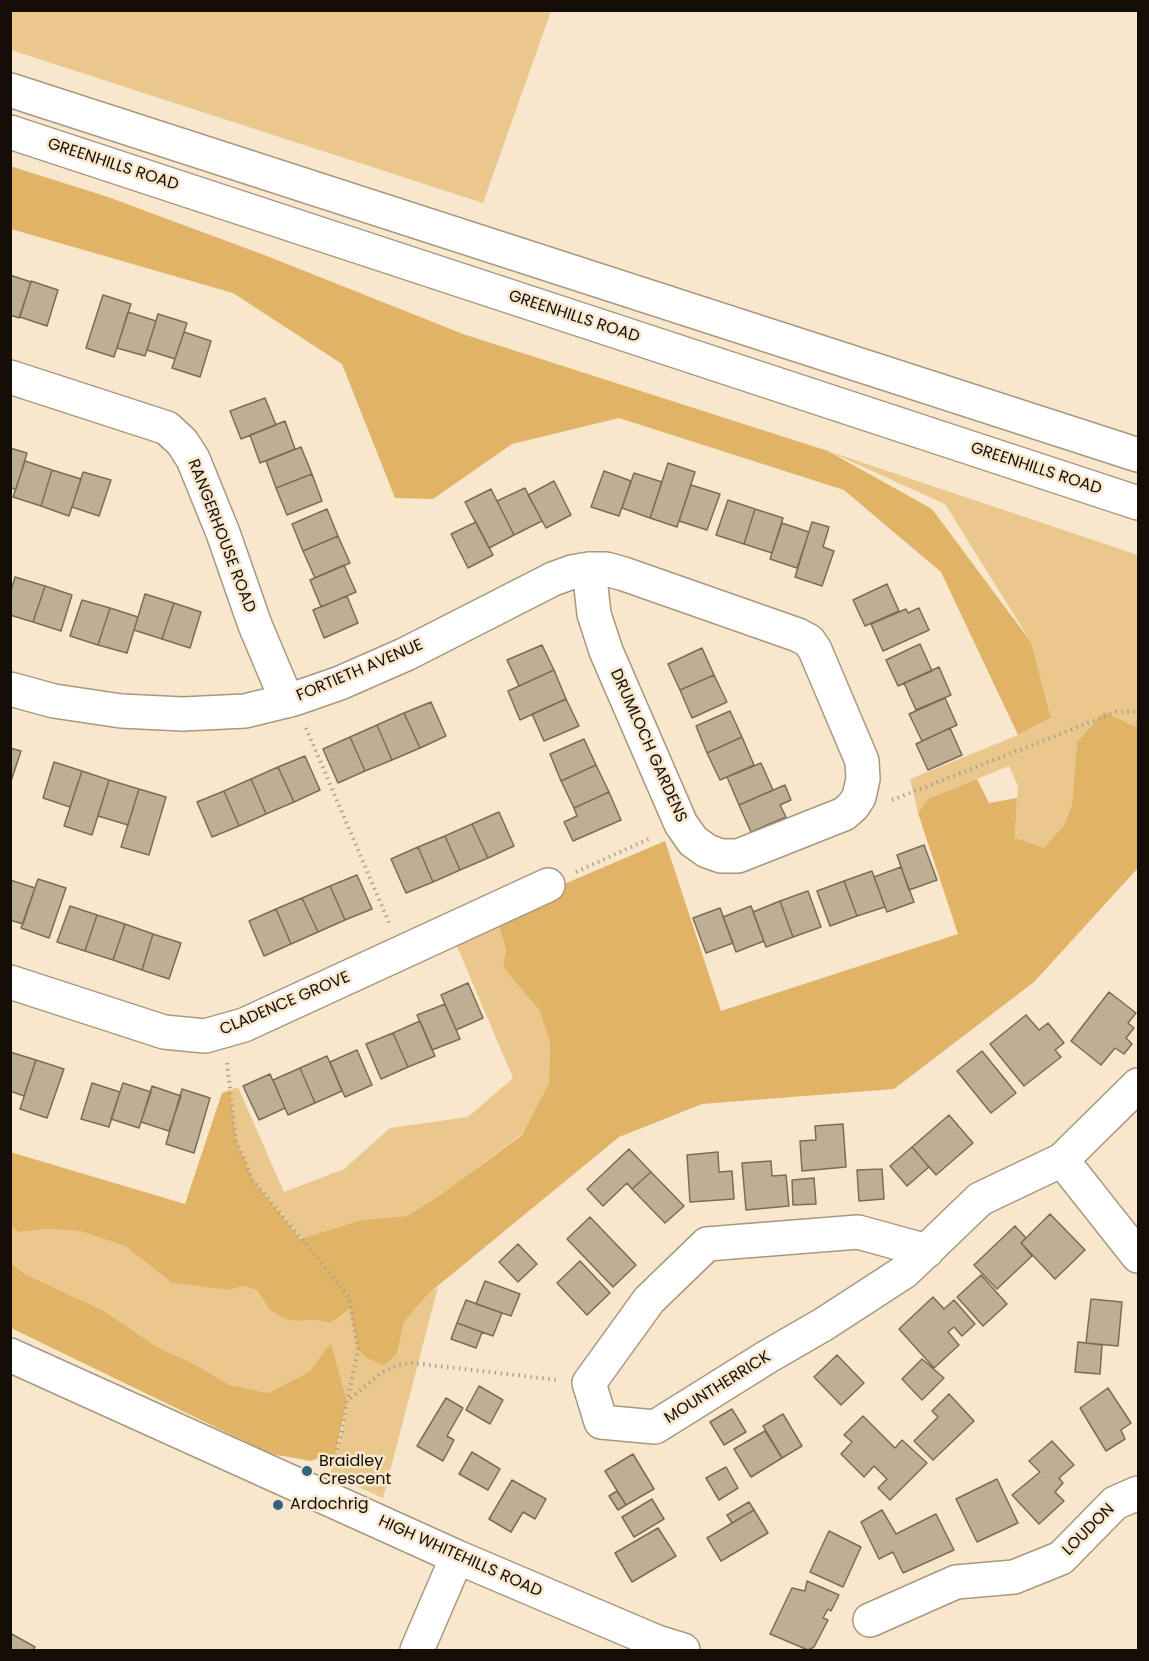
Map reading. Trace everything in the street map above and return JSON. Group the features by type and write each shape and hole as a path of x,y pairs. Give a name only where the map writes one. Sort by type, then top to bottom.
{"street":[{"path":"10,90 1138,455"},
{"name":"GREENHILLS ROAD","path":"10,132 1138,503"},
{"name":"RANGERHOUSE ROAD","path":"10,377 167,428 182,442 193,459 223,533 255,624 291,700"},
{"path":"589,569 606,569 624,574 798,635 809,641 815,650 862,761 863,779 859,796"},
{"name":"FORTIETH AVENUE","path":"10,688 54,701 110,710 183,714 245,711 291,700 340,683 406,654 553,579 589,569"},
{"name":"DRUMLOCH GARDENS","path":"589,569 594,614 606,651 681,824 693,841 707,851 721,856 738,856 844,814 859,796"},
{"name":"CLADENCE GROVE","path":"10,982 164,1032 205,1036 223,1033 548,885"},
{"name":"MOUNTHERRICK","path":"589,1383 601,1422 655,1427 904,1272 980,1199 1062,1160 1138,1085"},
{"path":"1062,1160 1138,1256"},
{"path":"589,1383 649,1300 707,1244 858,1233 927,1251"},
{"name":"HIGH WHITEHILLS ROAD","path":"10,1355 457,1557 657,1642 683,1650"},
{"name":"LOUDON","path":"870,1620 956,1582 1014,1577 1061,1558 1115,1503 1138,1492"},
{"path":"417,1650 457,1557"}],"path":[{"path":"291,700 402,953"},
{"path":"859,796 886,802 1116,712 1138,711"},
{"path":"548,885 681,824"},
{"path":"223,1033 236,1140 253,1180 349,1297 358,1350 342,1431 323,1497"},
{"path":"347,1401 381,1372 397,1365 412,1363 589,1383"}],"shaded area":[{"path":"11,10 551,11 483,203 11,50"},
{"path":"10,166 108,197 267,256 463,334 828,451 932,509 1031,642 1051,717 1018,735 941,572 844,490 619,418 512,444 433,499 395,498 342,364 233,293 11,229"},
{"path":"828,451 1138,555 1138,712 1135,727 1077,742 1072,804 1064,825 1044,849 1015,838 1018,786 1009,766 928,799 918,813 910,779 1018,735 1051,716 1031,642 945,504"},
{"path":"1104,712 1135,727 1138,712 1138,868 1034,982 894,1089 702,1104 619,1137 429,1293 404,1322 397,1354 384,1365 369,1359 358,1350 350,1309 331,1323 283,1318 269,1309 257,1290 243,1286 228,1290 172,1283 125,1246 80,1231 48,1229 18,1232 11,1227 10,1152 185,1204 222,1093 230,1090 236,1140 253,1180 301,1239 361,1220 407,1216 521,1136 549,1083 550,1042 539,1010 503,967 506,950 497,920 562,885 665,841 721,1011 958,934 918,813 928,799 977,779 989,803 1017,798 1015,838 1044,848 1064,825 1072,804 1077,742"},
{"path":"497,920 506,950 503,967 539,1010 550,1042 549,1083 521,1135 440,1195 407,1216 361,1220 302,1239 253,1180 236,1140 230,1090 238,1087 284,1192 344,1169 390,1128 468,1117 513,1078 456,944"},
{"path":"10,1227 18,1232 48,1229 80,1231 125,1246 172,1283 228,1290 243,1286 257,1290 269,1309 298,1321 314,1320 331,1323 351,1309 397,1354 404,1322 429,1293 438,1287 383,1498 330,1474 342,1431 347,1401 331,1344 309,1372 268,1393 230,1385 194,1364 157,1347 104,1311 25,1274 11,1263"},
{"path":"11,1263 25,1274 104,1311 157,1347 194,1364 230,1385 268,1393 309,1372 331,1343 347,1401 334,1460 323,1456 311,1461 271,1454 11,1328"}],"building":[{"path":"10,275 31,282 19,318 10,315"},
{"path":"31,281 58,290 47,326 20,317"},
{"path":"103,295 131,304 114,357 86,348"},
{"path":"128,312 156,321 145,356 117,348"},
{"path":"158,314 187,323 175,359 147,350"},
{"path":"184,332 211,341 200,377 172,368"},
{"path":"265,398 276,425 241,439 230,411"},
{"path":"285,421 295,449 260,463 250,435"},
{"path":"301,447 312,474 276,488 266,461"},
{"path":"10,448 27,453 16,489 10,488"},
{"path":"25,461 52,470 41,506 13,497"},
{"path":"668,463 695,472 677,527 650,518"},
{"path":"52,470 81,479 69,516 41,506"},
{"path":"604,471 631,481 619,516 591,507"},
{"path":"83,472 111,480 99,516 72,507"},
{"path":"634,473 662,482 650,518 622,508"},
{"path":"312,474 322,501 287,515 276,488"},
{"path":"554,481 571,515 546,528 528,495"},
{"path":"691,485 720,494 707,530 679,521"},
{"path":"525,488 542,521 514,535 497,501"},
{"path":"491,489 514,535 489,548 465,502"},
{"path":"728,500 755,509 744,544 716,535"},
{"path":"327,509 338,536 303,551 292,524"},
{"path":"755,509 783,518 772,553 744,544"},
{"path":"476,522 493,555 468,568 451,534"},
{"path":"812,522 829,527 823,547 834,551 822,586 795,577"},
{"path":"782,523 809,532 797,568 770,559"},
{"path":"338,536 350,563 315,578 303,551"},
{"path":"344,565 356,592 321,607 310,580"},
{"path":"15,577 45,586 33,622 10,615 10,594"},
{"path":"887,584 899,611 865,626 853,600"},
{"path":"45,586 72,595 61,631 33,622"},
{"path":"145,594 174,603 162,639 134,630"},
{"path":"347,596 358,623 324,638 313,610"},
{"path":"82,600 110,608 98,645 70,636"},
{"path":"174,603 201,612 190,648 162,639"},
{"path":"110,608 138,617 127,653 98,645"},
{"path":"919,608 929,630 883,651 871,624 906,609 908,613"},
{"path":"920,644 932,671 898,686 886,660"},
{"path":"542,645 554,670 519,686 507,660"},
{"path":"702,648 714,675 680,690 668,664"},
{"path":"939,667 951,695 916,710 904,683"},
{"path":"554,670 566,699 520,720 508,691"},
{"path":"714,675 727,702 692,718 680,690"},
{"path":"945,698 957,725 922,741 909,714"},
{"path":"566,699 579,726 544,741 532,714"},
{"path":"431,702 446,736 420,748 404,713"},
{"path":"730,711 742,737 707,753 696,726"},
{"path":"404,713 420,748 392,760 377,725"},
{"path":"377,725 392,760 365,771 350,737"},
{"path":"950,728 962,755 928,770 916,744"},
{"path":"350,737 365,771 338,783 323,749"},
{"path":"742,737 754,765 720,780 707,753"},
{"path":"584,739 596,765 561,781 550,754"},
{"path":"10,748 21,751 10,784"},
{"path":"305,756 320,790 294,802 278,767"},
{"path":"54,762 82,771 70,807 43,798"},
{"path":"761,763 773,790 739,805 727,777"},
{"path":"596,765 609,792 574,808 561,781"},
{"path":"278,767 294,802 266,814 251,779"},
{"path":"82,771 109,780 92,835 64,826"},
{"path":"251,779 266,814 239,826 224,791"},
{"path":"109,780 139,789 128,825 98,816"},
{"path":"785,785 791,800 780,805 786,817 751,832 739,805"},
{"path":"139,789 166,797 149,855 121,847"},
{"path":"224,791 239,826 212,837 197,802"},
{"path":"609,792 621,820 573,841 564,822 577,816 574,808"},
{"path":"499,812 514,846 488,858 472,824"},
{"path":"472,824 488,858 460,870 445,836"},
{"path":"445,836 460,870 433,882 418,847"},
{"path":"924,845 937,880 909,890 897,855"},
{"path":"418,847 433,882 406,893 391,859"},
{"path":"901,867 914,902 887,912 874,877"},
{"path":"872,871 885,907 857,916 844,881"},
{"path":"357,875 372,909 345,920 330,886"},
{"path":"38,879 66,888 49,938 21,928"},
{"path":"10,880 35,888 23,924 10,920"},
{"path":"844,881 857,916 830,926 817,891"},
{"path":"330,886 345,920 318,932 302,898"},
{"path":"808,891 821,927 793,937 780,901"},
{"path":"302,898 318,932 291,944 276,909"},
{"path":"780,901 793,937 766,947 753,912"},
{"path":"70,906 97,915 85,951 57,942"},
{"path":"751,906 764,941 736,952 723,917"},
{"path":"720,908 733,943 706,953 693,918"},
{"path":"276,909 291,944 264,956 249,921"},
{"path":"97,915 125,924 113,960 85,951"},
{"path":"125,924 153,934 142,970 113,960"},
{"path":"153,934 181,943 169,979 142,970"},
{"path":"468,983 483,1018 456,1030 441,995"},
{"path":"1109,992 1136,1013 1128,1023 1134,1028 1126,1038 1132,1044 1124,1054 1115,1048 1101,1065 1071,1041"},
{"path":"445,1004 460,1039 432,1050 417,1015"},
{"path":"1026,1015 1039,1030 1048,1023 1064,1043 1055,1050 1061,1057 1024,1086 990,1044"},
{"path":"420,1021 435,1056 408,1067 393,1033"},
{"path":"393,1033 408,1067 381,1079 366,1044"},
{"path":"357,1050 372,1085 345,1097 330,1062"},
{"path":"982,1051 1016,1093 991,1113 957,1071"},
{"path":"10,1052 36,1060 24,1096 10,1091"},
{"path":"327,1056 342,1091 315,1103 300,1068"},
{"path":"36,1060 64,1069 47,1118 20,1109"},
{"path":"300,1068 315,1103 288,1115 273,1080"},
{"path":"270,1074 285,1108 259,1120 243,1086"},
{"path":"92,1083 120,1092 109,1127 81,1119"},
{"path":"123,1083 151,1092 139,1128 111,1119"},
{"path":"152,1086 181,1096 169,1131 141,1122"},
{"path":"182,1089 210,1098 194,1153 166,1144"},
{"path":"949,1115 973,1143 936,1175 912,1147"},
{"path":"843,1124 846,1167 802,1171 800,1141 816,1140 815,1126"},
{"path":"912,1147 929,1167 907,1186 890,1166"},
{"path":"629,1149 651,1172 632,1189 627,1183 603,1206 587,1189"},
{"path":"718,1152 719,1172 732,1171 734,1199 690,1202 687,1155"},
{"path":"771,1161 772,1176 786,1175 789,1206 746,1210 742,1163"},
{"path":"882,1169 884,1199 859,1201 857,1170"},
{"path":"651,1172 684,1206 665,1223 632,1189"},
{"path":"814,1178 816,1204 793,1205 792,1180"},
{"path":"1050,1214 1085,1250 1055,1279 1021,1243"},
{"path":"590,1217 636,1265 613,1287 567,1239"},
{"path":"1015,1226 1026,1238 1021,1243 1032,1256 997,1289 974,1265"},
{"path":"518,1244 537,1264 518,1282 499,1262"},
{"path":"580,1261 610,1293 587,1315 557,1283"},
{"path":"981,1275 1007,1304 983,1326 957,1297"},
{"path":"485,1281 520,1294 511,1316 476,1304"},
{"path":"933,1297 944,1309 954,1300 975,1324 962,1336 954,1327 948,1332 959,1345 934,1368 899,1329"},
{"path":"1091,1299 1122,1302 1118,1346 1086,1343"},
{"path":"466,1300 502,1313 493,1336 457,1323"},
{"path":"457,1323 482,1332 476,1348 451,1339"},
{"path":"1078,1342 1102,1345 1100,1374 1075,1372"},
{"path":"837,1355 864,1383 841,1405 814,1377"},
{"path":"922,1359 944,1378 922,1400 902,1379"},
{"path":"479,1386 503,1400 490,1424 466,1410"},
{"path":"1108,1388 1131,1423 1121,1430 1125,1439 1106,1451 1080,1408"},
{"path":"949,1394 974,1421 933,1460 914,1441 938,1417 932,1411"},
{"path":"446,1398 463,1408 447,1436 454,1440 443,1461 417,1446"},
{"path":"732,1409 746,1432 724,1445 710,1422"},
{"path":"783,1414 802,1446 782,1458 763,1426"},
{"path":"863,1416 895,1448 902,1440 927,1463 890,1500 878,1488 887,1479 874,1466 864,1477 841,1454 852,1442 844,1435"},
{"path":"765,1431 782,1458 751,1477 734,1449"},
{"path":"1052,1441 1074,1465 1059,1478 1063,1483 1055,1492 1064,1501 1039,1524 1012,1495 1040,1472 1029,1461"},
{"path":"472,1452 500,1469 488,1490 459,1474"},
{"path":"633,1454 654,1489 626,1505 605,1471"},
{"path":"726,1467 738,1488 719,1500 706,1478"},
{"path":"997,1479 1018,1523 977,1542 956,1499"},
{"path":"512,1480 546,1499 535,1519 523,1512 511,1532 489,1519"},
{"path":"617,1491 626,1505 618,1510 609,1496"},
{"path":"652,1499 664,1519 634,1537 622,1517"},
{"path":"749,1502 754,1510 732,1523 727,1515"},
{"path":"754,1510 768,1533 721,1561 707,1538"},
{"path":"882,1510 896,1534 936,1514 954,1550 903,1573 893,1552 879,1559 861,1522"},
{"path":"658,1528 676,1556 632,1582 615,1553"},
{"path":"829,1531 861,1547 843,1587 810,1572"},
{"path":"807,1581 839,1595 831,1611 828,1609 823,1618 828,1620 814,1647 808,1650 770,1634 792,1588 805,1591"},
{"path":"10,1633 35,1647 33,1650 10,1650"}],"place":[{"name":"Braidley Crescent","path":"307,1471"},
{"name":"Ardochrig","path":"278,1505"}]}
